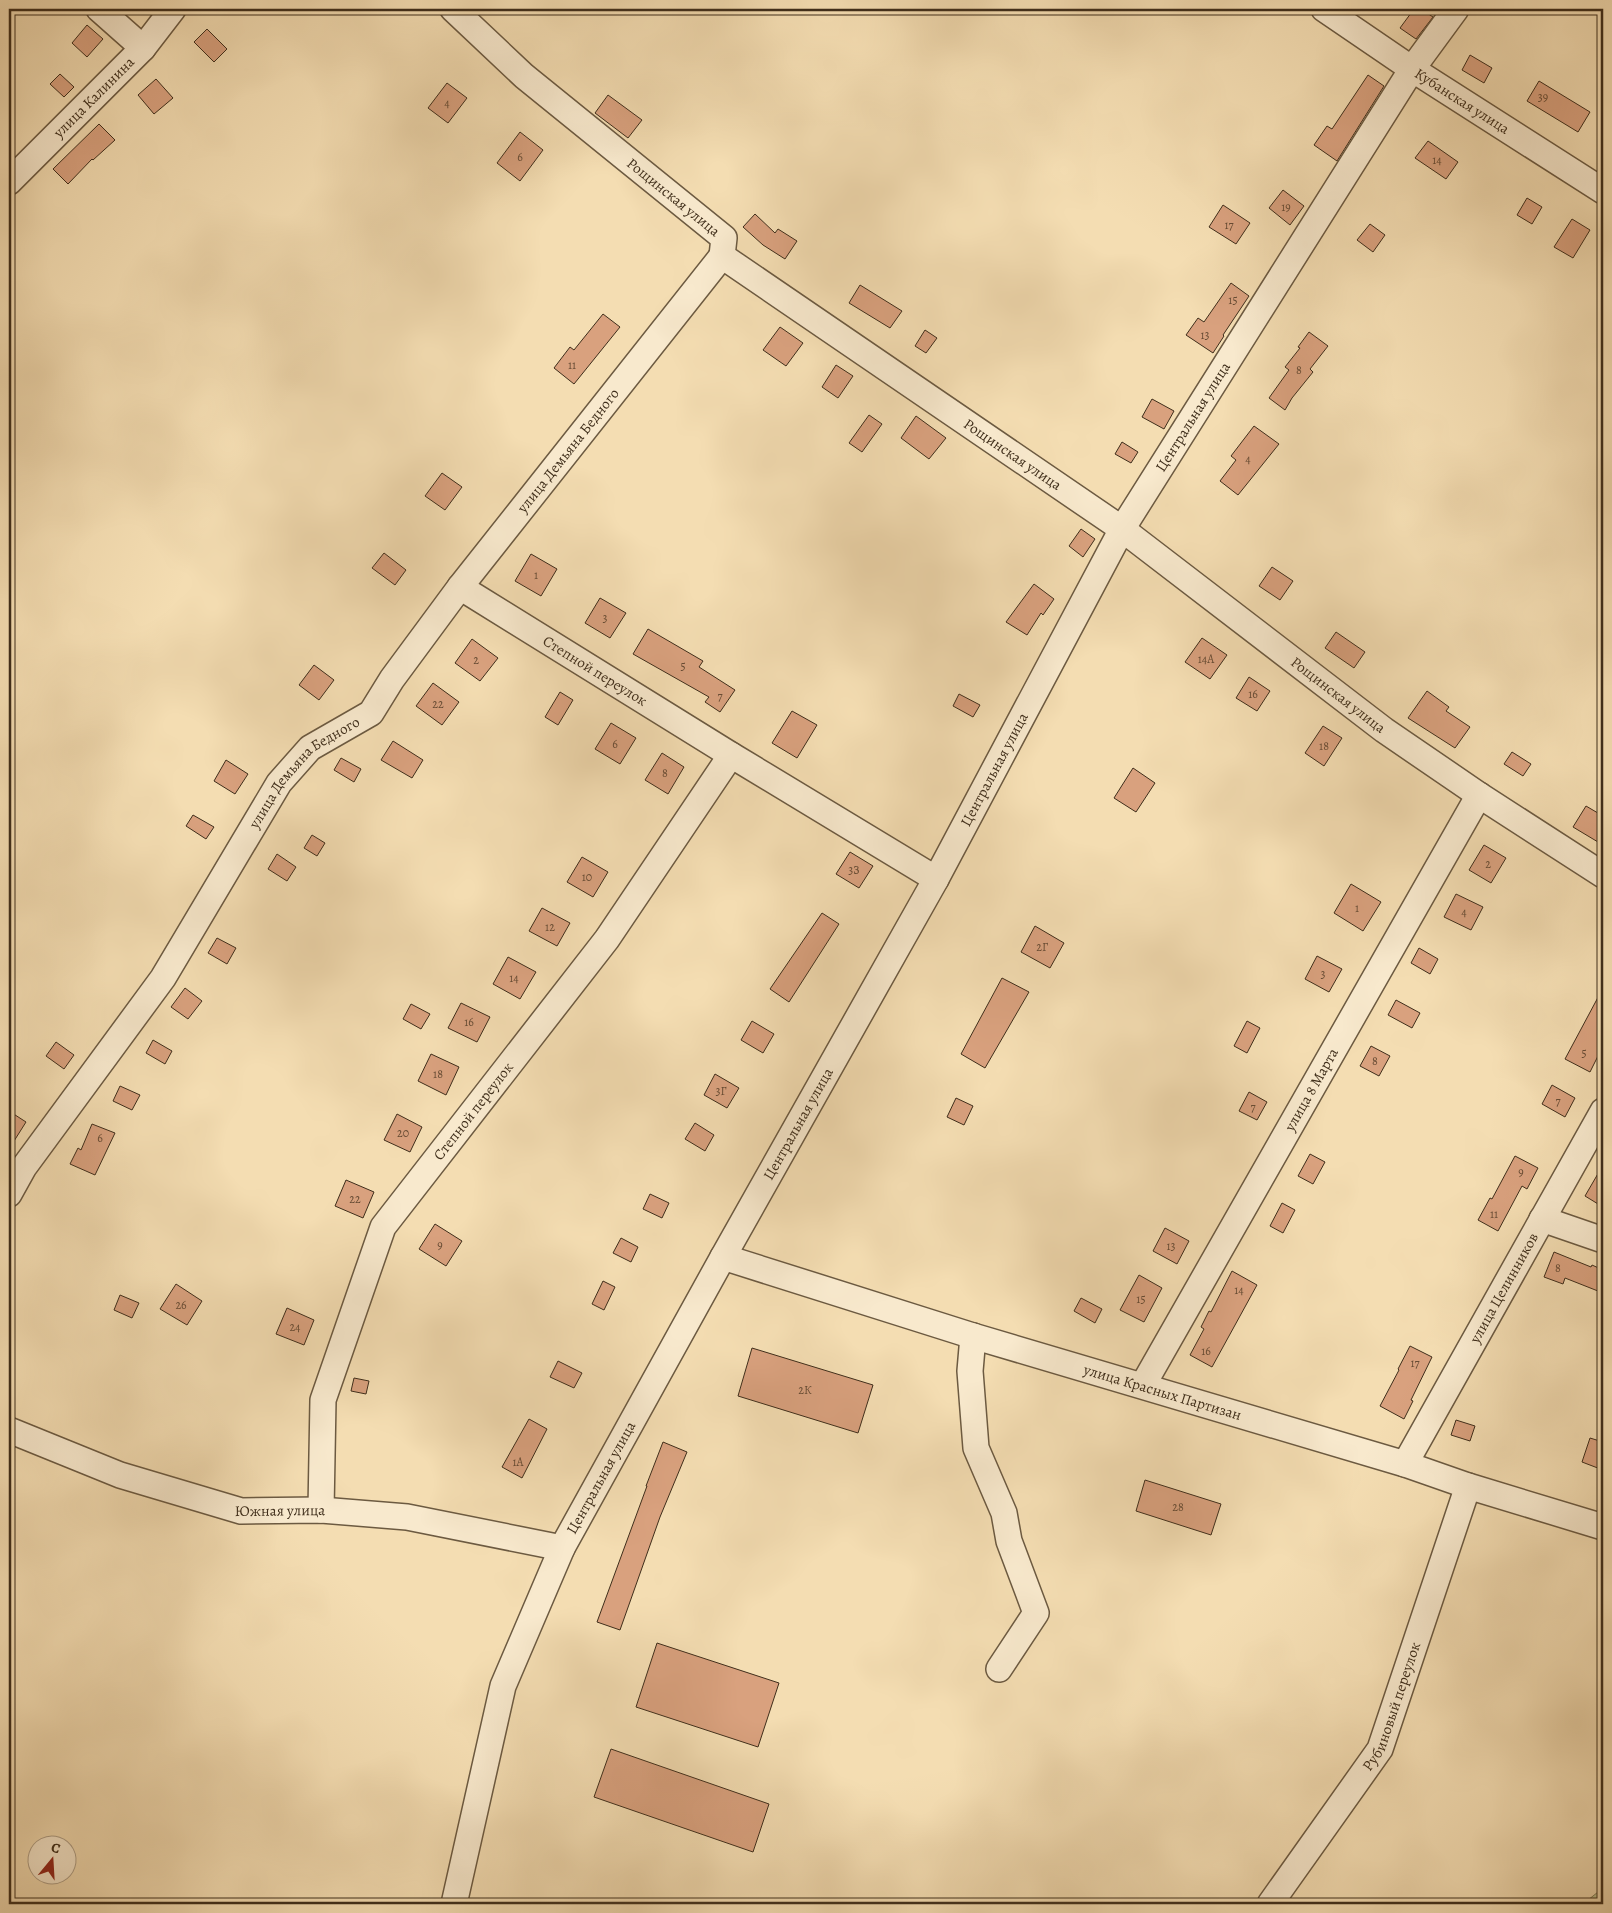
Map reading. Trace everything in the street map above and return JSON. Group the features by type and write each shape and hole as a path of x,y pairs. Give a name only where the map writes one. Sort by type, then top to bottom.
{"street":[{"path":"99,9 143,48"},
{"name":"улица Калинина","path":"9,182 143,48 173,9"},
{"name":"Рощинская улица","path":"453,9 524,76 724,238 722,256 1122,529 1384,730 1479,795 1603,875"},
{"name":"Кубанская улица","path":"1324,9 1412,69 1603,192"},
{"name":"Центральная улица","path":"454,1904 503,1686 562,1548 936,879 1122,529 1412,69 1456,9"},
{"name":"улица Демьяна Бедного","path":"9,1194 17,1163 163,978 279,783 310,748 371,714 392,679 460,587 722,256"},
{"name":"Степной переулок","path":"460,587 936,879"},
{"name":"Степной переулок","path":"321,1510 323,1400 383,1227 607,939 730,754"},
{"name":"улица 8 Марта","path":"1143,1385 1479,795"},
{"name":"улица Целинников","path":"1405,1464 1603,1111"},
{"path":"1542,1219 1603,1240"},
{"name":"улица Красных Партизан","path":"723,1257 973,1336 1405,1464 1468,1486 1603,1527"},
{"path":"973,1336 970,1371 976,1448 1004,1513 1010,1541 1036,1613 999,1669"},
{"name":"Южная улица","path":"9,1430 120,1475 241,1510 321,1510 407,1517 562,1548"},
{"name":"Рубиновый переулок","path":"1270,1904 1380,1749 1468,1486"}],"green space":[{"path":"1603,1888 1603,1904 1583,1904"}],"building":[{"path":"1414,9 1421,9 1433,17 1416,39 1400,28"},
{"path":"87,25 103,39 87,57 72,43"},
{"path":"207,29 227,49 214,62 194,42"},
{"path":"1470,55 1492,68 1484,83 1462,70"},
{"path":"60,74 74,87 64,97 50,84"},
{"path":"1368,75 1384,86 1337,161 1314,145 1327,126 1332,129"},
{"path":"156,79 173,98 154,114 138,95"},
{"path":"1539,81 1590,112 1578,132 1527,101"},
{"path":"447,83 467,98 448,123 428,108"},
{"path":"608,95 642,120 628,138 595,113"},
{"path":"99,124 115,140 92,159 68,184 53,169"},
{"path":"520,132 543,150 520,181 497,163"},
{"path":"1428,141 1458,162 1446,179 1415,158"},
{"path":"1283,190 1304,206 1290,225 1269,208"},
{"path":"1527,198 1542,207 1532,224 1517,215"},
{"path":"1223,205 1250,223 1236,244 1209,227"},
{"path":"755,214 775,233 778,229 797,241 785,259 763,245 743,227"},
{"path":"1572,219 1590,230 1573,258 1554,247"},
{"path":"1370,224 1385,235 1373,252 1357,240"},
{"path":"1231,283 1249,296 1213,353 1186,335 1198,318 1204,322"},
{"path":"860,285 902,311 890,328 849,303"},
{"path":"603,314 620,327 574,384 554,368 570,347 574,350"},
{"path":"780,327 803,343 786,366 763,350"},
{"path":"925,330 937,338 926,353 915,346"},
{"path":"1309,332 1328,346 1310,369 1313,372 1285,410 1269,398 1289,370 1285,367 1300,348 1298,347"},
{"path":"836,365 853,376 838,398 822,387"},
{"path":"1152,399 1174,411 1164,429 1142,417"},
{"path":"869,415 882,424 862,452 849,443"},
{"path":"916,416 946,438 929,459 901,438"},
{"path":"1254,426 1279,444 1238,495 1220,481 1236,460 1231,456"},
{"path":"1122,442 1138,452 1131,463 1115,454"},
{"path":"442,473 462,487 445,510 425,496"},
{"path":"1081,529 1095,539 1083,557 1069,546"},
{"path":"384,553 406,570 395,585 372,568"},
{"path":"531,554 557,569 541,596 515,581"},
{"path":"1272,567 1293,581 1280,600 1259,586"},
{"path":"1034,584 1054,599 1043,615 1041,613 1027,635 1006,622"},
{"path":"600,598 626,613 610,638 585,623"},
{"path":"648,629 703,661 699,667 735,690 720,712 705,702 709,697 633,654"},
{"path":"1336,632 1365,652 1354,668 1325,648"},
{"path":"1202,638 1227,655 1210,679 1185,662"},
{"path":"472,639 498,658 480,681 455,663"},
{"path":"314,665 334,680 319,700 299,685"},
{"path":"1249,677 1270,691 1257,711 1236,698"},
{"path":"433,683 459,702 442,725 416,706"},
{"path":"1427,691 1449,707 1446,711 1470,727 1455,748 1408,718"},
{"path":"560,692 573,700 558,725 545,717"},
{"path":"959,694 980,705 973,717 953,706"},
{"path":"792,711 817,725 797,758 772,743"},
{"path":"611,723 636,738 620,764 595,749"},
{"path":"1323,726 1342,738 1324,766 1305,753"},
{"path":"393,741 423,760 412,778 381,760"},
{"path":"1512,752 1531,764 1523,776 1504,764"},
{"path":"662,753 684,767 668,794 645,780"},
{"path":"341,758 361,769 354,782 334,770"},
{"path":"226,760 248,774 235,794 214,781"},
{"path":"1133,768 1155,783 1136,812 1114,798"},
{"path":"1586,806 1603,816 1603,845 1573,827"},
{"path":"193,815 214,827 206,839 186,826"},
{"path":"312,835 325,843 317,856 304,848"},
{"path":"1484,845 1506,858 1491,883 1469,870"},
{"path":"850,852 873,866 859,888 836,874"},
{"path":"277,854 296,867 287,881 268,869"},
{"path":"582,857 608,872 593,897 567,882"},
{"path":"1351,884 1381,902 1363,931 1334,913"},
{"path":"1456,894 1483,907 1471,930 1444,917"},
{"path":"542,908 570,923 557,946 529,931"},
{"path":"822,913 839,924 789,1002 770,989"},
{"path":"1035,926 1064,943 1050,968 1021,952"},
{"path":"217,938 236,948 227,964 208,953"},
{"path":"1419,948 1438,959 1430,974 1411,963"},
{"path":"1317,956 1342,969 1329,992 1305,979"},
{"path":"508,957 536,972 520,999 493,984"},
{"path":"1002,978 1029,992 985,1068 961,1054"},
{"path":"185,988 202,1001 188,1019 171,1007"},
{"path":"1603,988 1603,1046 1590,1072 1565,1059"},
{"path":"1396,1000 1420,1013 1412,1028 1388,1015"},
{"path":"461,1003 490,1017 477,1042 448,1028"},
{"path":"411,1004 430,1014 421,1029 403,1019"},
{"path":"752,1021 774,1034 763,1053 741,1040"},
{"path":"1247,1021 1260,1028 1247,1053 1234,1046"},
{"path":"153,1040 172,1051 165,1064 146,1053"},
{"path":"56,1042 74,1055 64,1069 46,1056"},
{"path":"1371,1046 1390,1056 1379,1076 1360,1066"},
{"path":"431,1054 459,1067 446,1095 418,1081"},
{"path":"715,1074 739,1088 727,1108 704,1095"},
{"path":"1552,1085 1575,1098 1565,1117 1542,1104"},
{"path":"120,1086 140,1095 132,1110 113,1101"},
{"path":"1249,1092 1267,1102 1257,1120 1239,1111"},
{"path":"956,1098 973,1106 964,1125 947,1117"},
{"path":"9,1111 26,1122 9,1149"},
{"path":"397,1114 422,1127 410,1152 384,1140"},
{"path":"695,1123 714,1135 705,1151 685,1139"},
{"path":"92,1124 115,1133 95,1175 70,1164 78,1148 81,1150"},
{"path":"1310,1154 1325,1162 1313,1184 1298,1176"},
{"path":"1515,1156 1538,1168 1527,1189 1522,1186 1498,1231 1478,1220 1490,1198 1492,1199"},
{"path":"1603,1165 1603,1207 1585,1196"},
{"path":"346,1180 374,1192 363,1218 335,1206"},
{"path":"650,1194 669,1203 662,1218 643,1209"},
{"path":"1282,1203 1295,1210 1283,1233 1270,1226"},
{"path":"435,1224 462,1241 446,1266 419,1249"},
{"path":"1165,1228 1189,1241 1177,1264 1153,1251"},
{"path":"621,1238 638,1247 631,1262 613,1253"},
{"path":"1554,1252 1603,1270 1603,1293 1565,1278 1563,1284 1544,1277"},
{"path":"1232,1271 1257,1285 1212,1367 1190,1355 1204,1329 1201,1327 1209,1311 1211,1312"},
{"path":"1139,1275 1162,1288 1144,1322 1120,1310"},
{"path":"603,1281 615,1287 604,1310 592,1304"},
{"path":"176,1284 202,1301 187,1325 160,1309"},
{"path":"120,1295 139,1303 132,1318 114,1310"},
{"path":"1081,1298 1102,1309 1095,1323 1074,1311"},
{"path":"287,1308 314,1320 304,1345 276,1334"},
{"path":"1410,1346 1432,1357 1404,1419 1380,1406"},
{"path":"752,1348 873,1385 858,1433 738,1396"},
{"path":"558,1361 582,1373 574,1388 550,1377"},
{"path":"354,1378 369,1381 366,1394 351,1391"},
{"path":"529,1419 547,1429 522,1478 502,1467"},
{"path":"1456,1420 1475,1426 1470,1441 1451,1435"},
{"path":"1590,1438 1603,1442 1603,1470 1582,1462"},
{"path":"663,1442 687,1452 660,1517 620,1630 597,1622"},
{"path":"1145,1480 1221,1504 1211,1535 1136,1511"},
{"path":"657,1643 779,1683 758,1747 636,1707"},
{"path":"611,1749 769,1804 753,1852 594,1797"}]}
